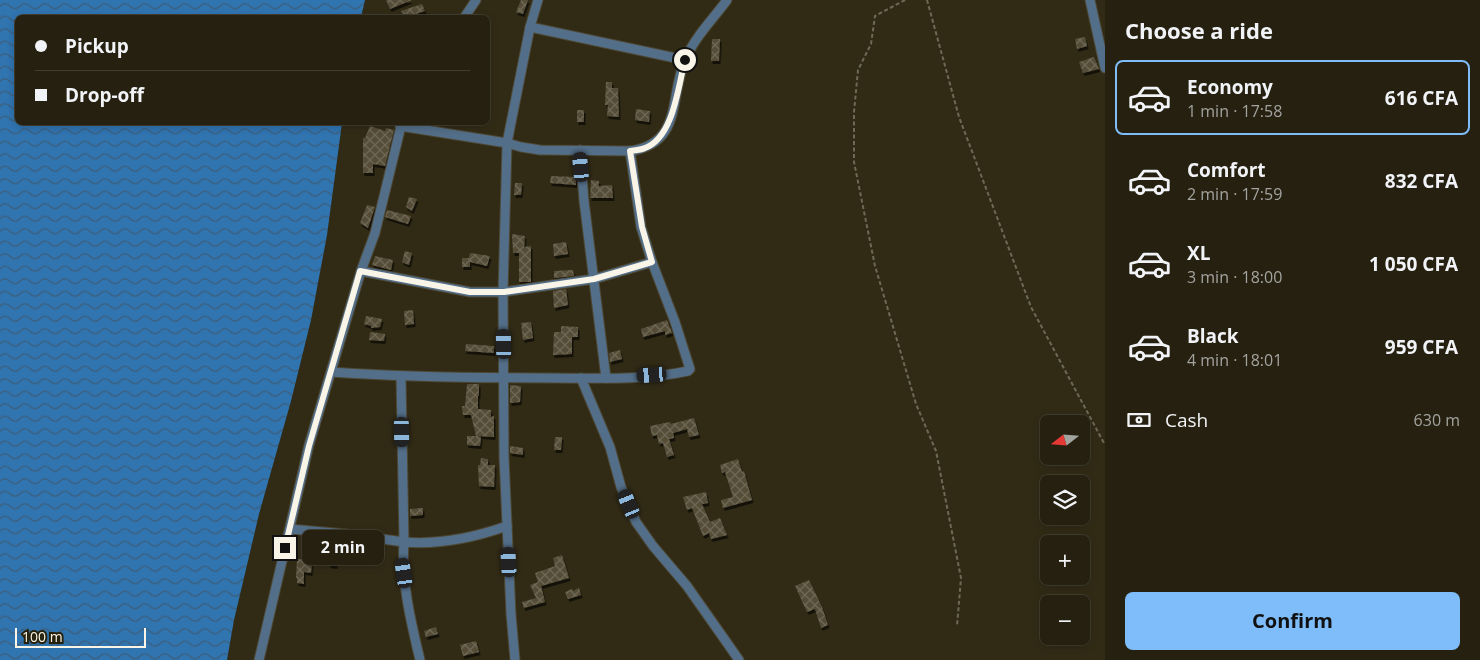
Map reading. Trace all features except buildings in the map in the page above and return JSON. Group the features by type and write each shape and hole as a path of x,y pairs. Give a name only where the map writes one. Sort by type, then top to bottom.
{"street":[{"path":"466,15 476,0"},
{"path":"515,660 504,457 504,292 507,142 530,26 538,0"},
{"path":"407,125 507,142 521,147 540,150 630,151 645,149 666,131 685,60 700,34 727,0"},
{"path":"1090,0 1105,68"},
{"path":"530,26 685,60"},
{"path":"258,660 309,446 360,271 374,233 401,125"},
{"path":"580,150 584,201 606,378"},
{"path":"331,372 401,377 606,378 688,371 690,369 675,322 652,262 642,227 630,151"},
{"path":"360,271 470,292 504,292 594,279 652,262"},
{"path":"401,377 404,542 402,562 413,631 420,660"},
{"path":"581,378 610,447 622,487 636,522 653,546 687,586 739,660"},
{"path":"290,529 404,542 449,542 481,535 507,526"}],"path":[{"path":"906,0 875,16 871,44 858,70 854,112 854,162 874,266 916,404 936,451 961,578 957,626"},
{"path":"927,0 959,117 1031,307 1105,446"}],"water":[{"path":"0,0 365,0 361,15 15,15 15,125 342,125 327,235 311,320 291,401 259,514 234,620 227,660 0,660"}],"route":[{"path":"285,548 309,446 360,271 470,292 504,292 594,279 652,262 642,227 630,151 645,149 666,131 685,60"}]}
